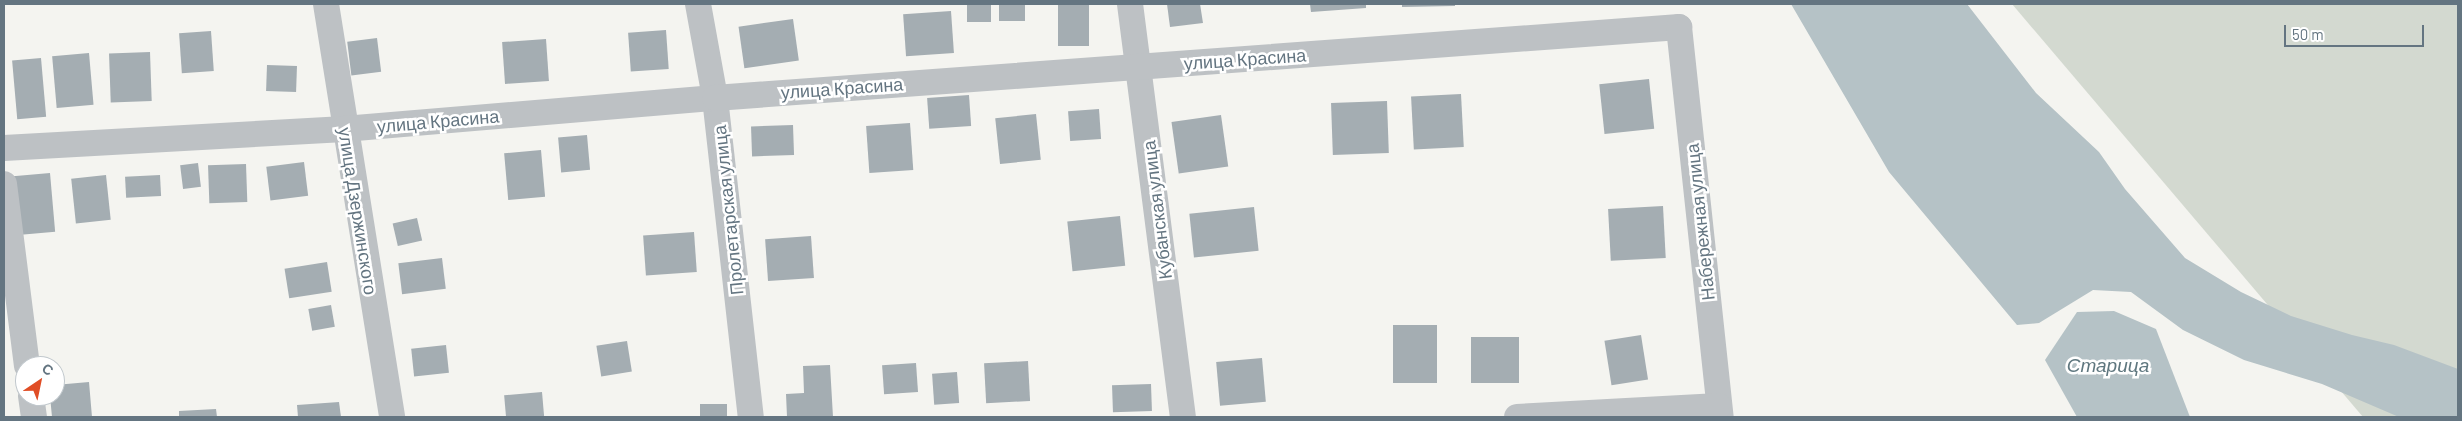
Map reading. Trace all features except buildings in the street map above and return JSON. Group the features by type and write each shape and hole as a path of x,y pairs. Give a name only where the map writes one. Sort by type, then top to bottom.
{"street":[{"name":"улица Дзержинского","path":"326,4 344,129 392,417"},
{"name":"Пролетарская улица","path":"698,4 715,98 751,417"},
{"name":"Кубанская улица","path":"1130,4 1140,67 1182,417"},
{"name":"улица Красина","path":"4,148 344,129 715,98 1679,27"},
{"name":"Набережная улица","path":"1679,27 1720,412"},
{"path":"4,184 26,356"},
{"path":"1518,417 1720,412"}],"shaded area":[{"path":"2012,4 2458,4 2458,417 2363,417"}],"water":[{"path":"1791,4 1967,4 2036,93 2099,152 2125,189 2185,258 2241,292 2291,316 2352,335 2394,345 2458,369 2458,417 2399,417 2322,384 2244,360 2183,330 2131,292 2093,290 2039,323 2017,325 1889,172"},
{"name":"Старица","path":"2114,311 2156,329 2190,417 2077,417 2045,360 2077,312"}]}
